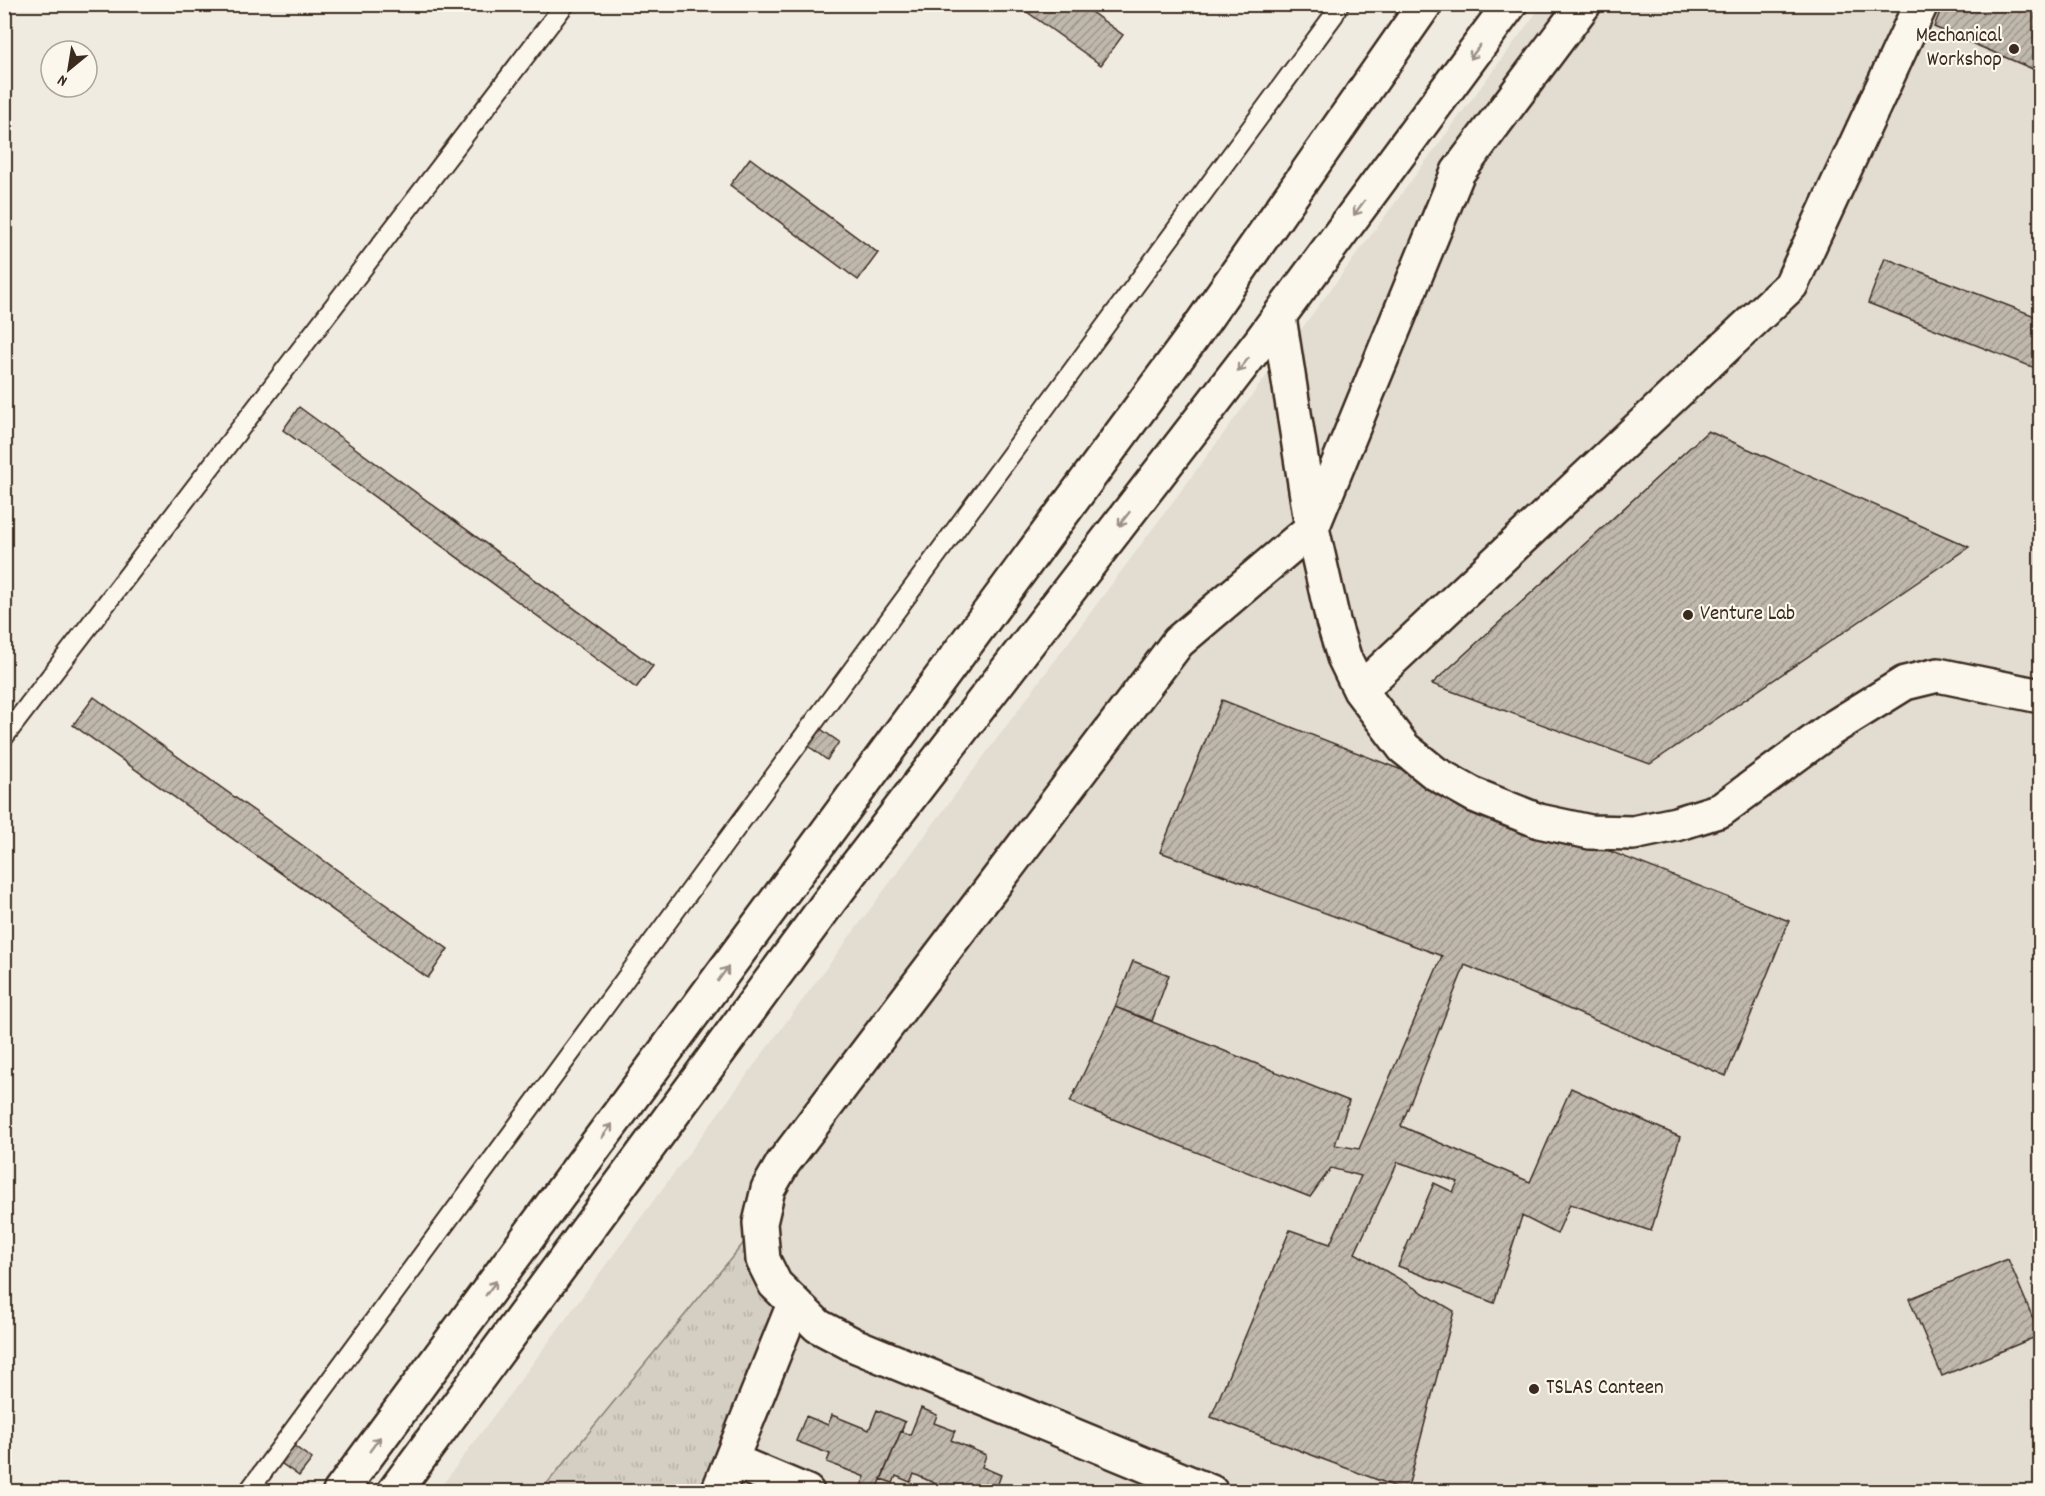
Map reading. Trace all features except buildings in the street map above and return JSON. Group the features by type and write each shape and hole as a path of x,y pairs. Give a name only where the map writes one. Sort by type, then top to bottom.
{"street":[{"path":"340,1491 1191,339 1425,4"},
{"path":"394,1491 831,899 1279,316 1510,4"},
{"path":"1210,1491 854,1345 818,1326 775,1284 763,1260 759,1223 768,1189 783,1163 1178,642 1312,528 1458,172 1584,4"},
{"path":"1360,690 1791,285 1921,4"},
{"path":"1279,316 1312,528 1333,621 1344,657 1360,690 1404,748 1435,773 1474,795 1539,821 1590,832 1633,833 1676,824 1721,810 1831,729 1905,683 1938,675 2040,696"},
{"path":"718,1491 794,1304"},
{"path":"731,1460 807,1491"}],"lane":[{"path":"4,737 565,4"},
{"path":"248,1491 1340,4"}],"shaded area":[{"path":"1542,5 2040,5 2040,1491 437,1492"}],"green space":[{"path":"760,1223 790,1314 709,1491 540,1492"}],"place":[{"name":"Mechanical Workshop","path":"2014,49"},
{"name":"Venture Lab","path":"1688,615"},
{"name":"TSLAS Canteen","path":"1534,1389"}]}
